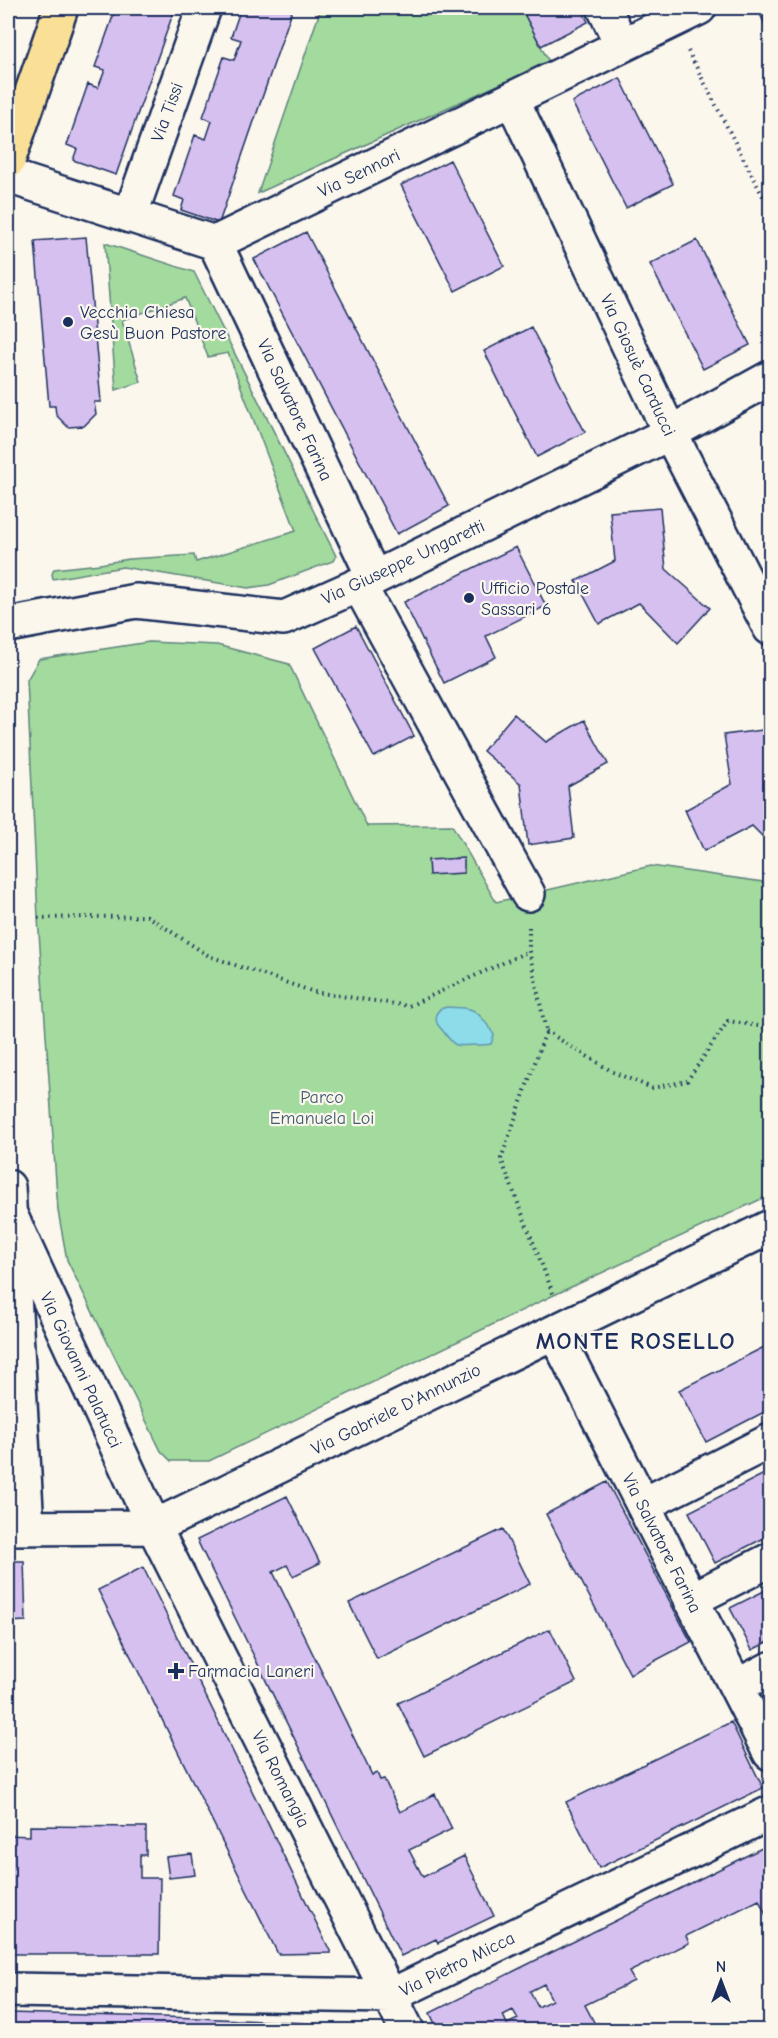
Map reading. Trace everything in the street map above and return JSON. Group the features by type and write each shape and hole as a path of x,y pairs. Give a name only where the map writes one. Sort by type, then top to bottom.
{"main road":[{"path":"8,161 62,8"}],"street":[{"name":"Via Tissi","path":"130,216 204,8"},
{"path":"604,8 622,45"},
{"name":"Via Sennori","path":"215,243 686,14"},
{"name":"Via Giosuè Carducci","path":"512,99 670,433 771,628"},
{"path":"8,176 215,243"},
{"name":"Via Salvatore Farina","path":"215,243 367,581 528,894"},
{"name":"Via Giuseppe Ungaretti","path":"8,625 136,601 284,618 367,581 670,433 771,378"},
{"name":"Via Giovanni Palatucci","path":"8,1204 17,1527"},
{"name":"Via Giovanni Palatucci","path":"8,1204 153,1527"},
{"name":"Via Gabriele D'Annunzio","path":"17,1527 153,1527 771,1227"},
{"name":"Via Salvatore Farina","path":"561,1330 643,1505 771,1753"},
{"path":"643,1505 771,1441"},
{"name":"Via Romangia","path":"153,1527 406,2031"},
{"path":"691,1600 771,1560"},
{"path":"736,1686 771,1669"},
{"name":"Via Pietro Micca","path":"8,1990 390,1996 771,1813"}],"path":[{"path":"686,14 771,210"},
{"path":"528,894 529,951 546,1031 501,1159 561,1330"},
{"path":"38,918 147,916 209,956 314,992 409,1006 529,951"},
{"path":"546,1031 613,1072 652,1088 687,1081 728,1021 771,1028"}],"green space":[{"path":"321,8 521,8 549,62 258,193"},
{"path":"105,243 194,272 336,556 333,561 269,585 248,588 123,567 53,579 54,569 129,559 194,555 196,562 296,531 228,353 208,357 185,298 122,320 141,382 116,390"},
{"name":"Parco Emanuela Loi","path":"149,642 217,645 289,664 367,826 452,825 496,902 651,866 770,883 770,1195 554,1295 209,1461 171,1461 161,1451 67,1260 58,1211 38,918 27,680 39,659"}],"water":[{"path":"447,1007 475,1011 494,1035 491,1044 460,1046 454,1044 437,1022 436,1014 440,1009"}],"building":[{"path":"116,8 128,11 130,8 175,8 116,175 73,160 77,149 67,145 88,84 98,88 105,70 95,67"},
{"path":"241,8 293,8 219,223 181,210 184,200 174,196 195,135 206,139 212,121 203,117 224,57 234,60 241,40 231,37"},
{"path":"521,8 581,8 588,22 541,46"},
{"path":"757,8 770,8 770,35"},
{"path":"620,78 673,184 626,208 572,102"},
{"path":"450,160 504,266 455,291 401,185"},
{"path":"306,232 449,506 397,534 254,259"},
{"name":"Vecchia Chiesa Gesù Buon Pastore","path":"86,237 101,402 94,402 96,414 84,426 68,427 56,415 55,406 49,406 35,241"},
{"path":"697,240 750,345 703,369 650,264"},
{"path":"531,327 585,432 537,457 484,351"},
{"path":"660,508 666,569 710,608 678,643 639,603 599,624 576,581 615,561 610,512"},
{"path":"516,547 546,606 486,636 496,657 444,683 404,602"},
{"path":"356,626 414,736 374,757 315,648"},
{"path":"514,714 546,742 584,720 608,764 568,786 574,838 528,845 521,784 483,751"},
{"path":"770,729 770,844 752,826 704,851 685,810 732,784 724,735"},
{"path":"464,858 464,873 429,875 428,860"},
{"path":"770,1344 770,1409 706,1442 679,1390"},
{"path":"770,1471 770,1535 715,1563 689,1512"},
{"path":"607,1482 691,1642 630,1674 546,1514"},
{"path":"287,1496 320,1563 293,1576 287,1565 273,1572 372,1775 377,1773 380,1780 384,1779 400,1812 435,1794 452,1829 409,1850 423,1877 464,1856 494,1916 438,1943 436,1939 401,1956 197,1540"},
{"path":"503,1529 530,1584 377,1659 349,1603"},
{"path":"8,1561 24,1561 26,1621 8,1622"},
{"path":"143,1567 331,1953 278,1954 98,1590"},
{"path":"770,1588 770,1641 752,1650 730,1608"},
{"path":"550,1629 576,1682 424,1756 398,1703"},
{"path":"731,1722 763,1788 599,1868 566,1802"},
{"path":"30,1826 146,1827 146,1855 140,1855 140,1878 160,1878 159,1954 8,1954 8,1835 30,1836"},
{"path":"770,1844 770,1924 759,1900 686,1936 689,1943 629,1972 634,1981 585,2005 595,2024 599,2023 603,2030 438,2030 430,2013","holes":["544,1984 552,2000 538,2007 530,1991","513,2010 518,2019 507,2024 503,2015"]},
{"path":"192,1854 195,1875 169,1878 166,1857"},
{"path":"8,2013 303,2023 303,2030 8,2030"}],"place":[{"name":"Vecchia Chiesa Gesù Buon Pastore","path":"68,322"},
{"name":"Ufficio Postale Sassari 6","path":"469,598"},
{"name":"Farmacia Laneri","path":"176,1671"}],"district":[{"name":"MONTE ROSELLO","path":"636,1341"}]}
